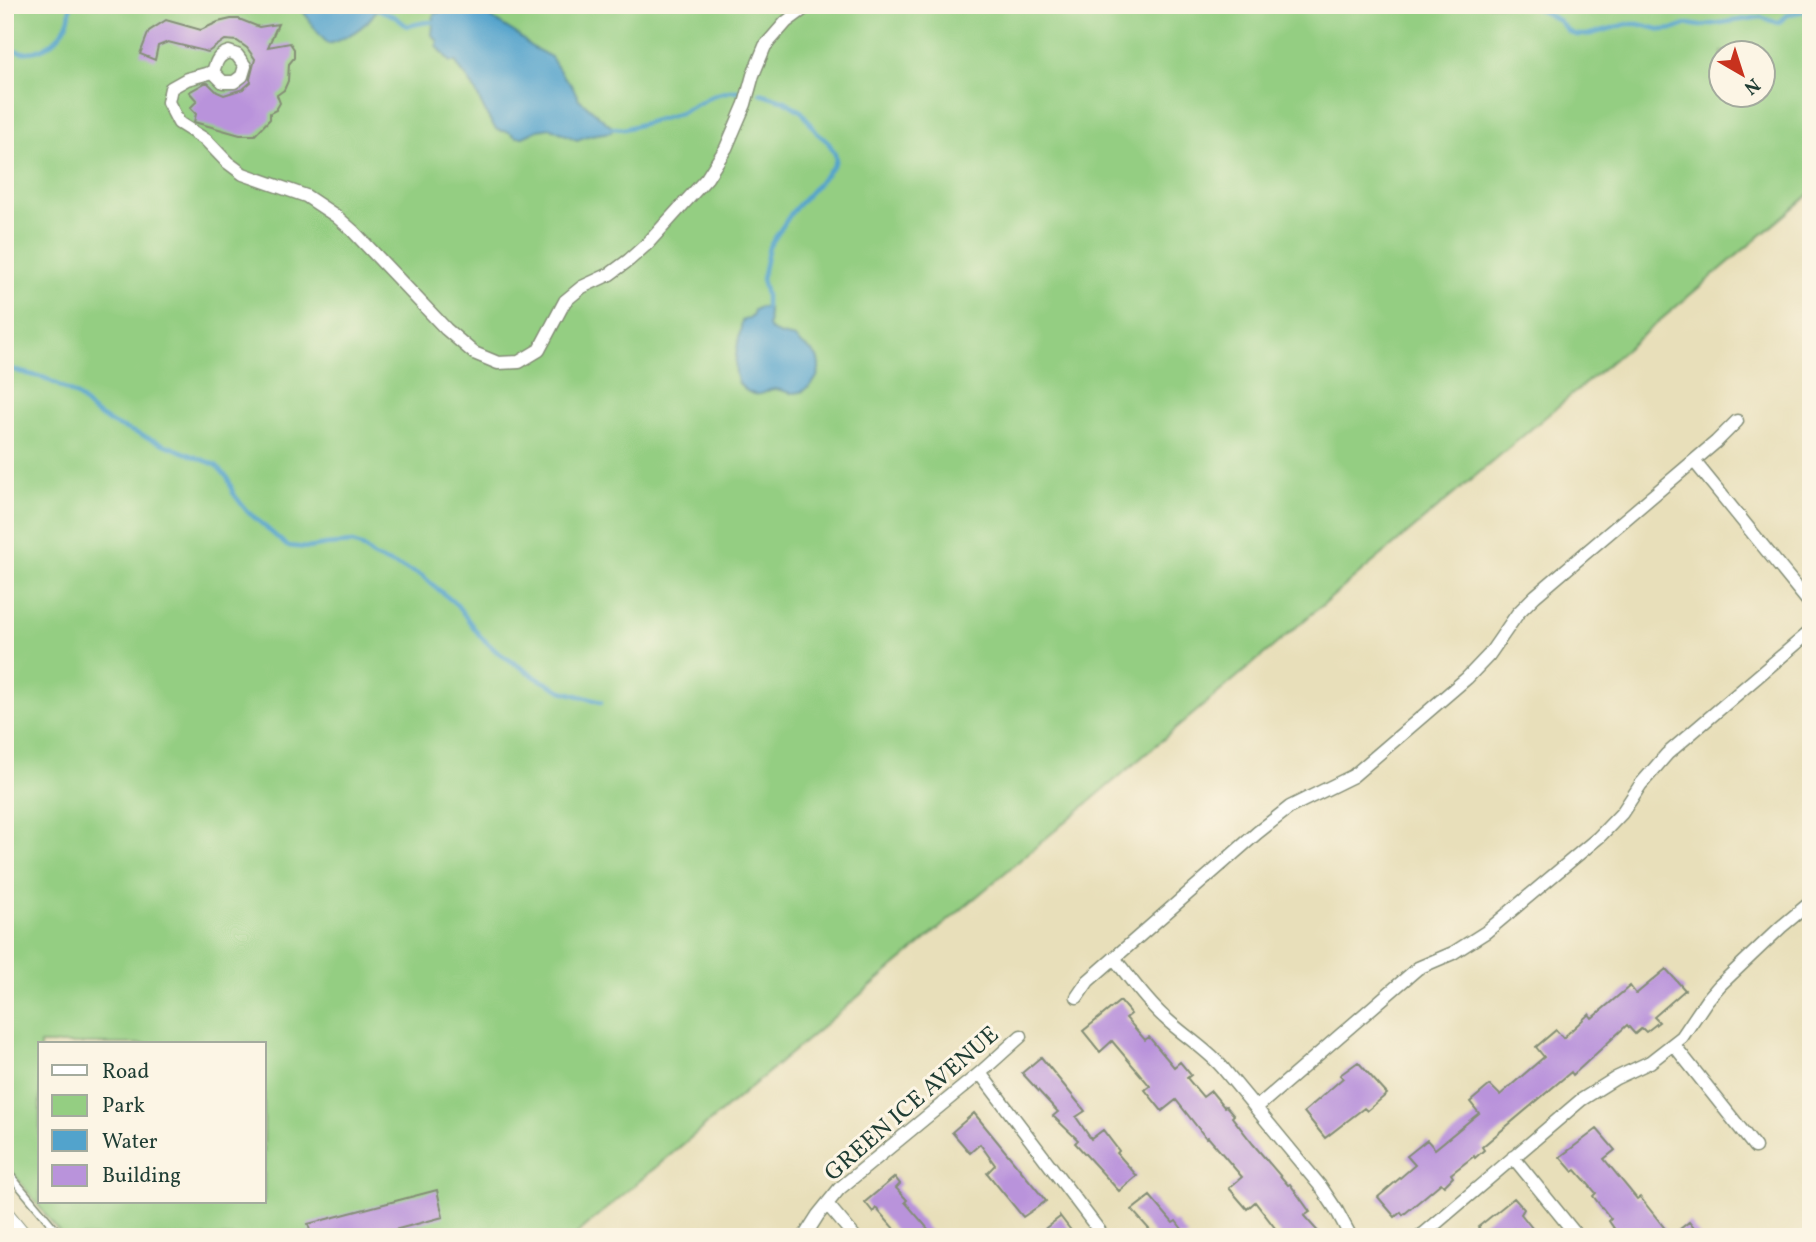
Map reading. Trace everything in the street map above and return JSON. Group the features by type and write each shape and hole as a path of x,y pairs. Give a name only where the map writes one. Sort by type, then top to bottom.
{"street":[{"path":"213,72 187,79 171,88 169,102 179,123 206,140 243,174 306,196 336,216 446,329 474,353 498,362 519,362 539,350 565,301 582,287 610,274 629,260 648,243 706,178 726,148 765,46 786,22 809,5"},
{"path":"1077,997 1088,981 1290,807 1353,776 1467,678 1489,655 1518,613 1535,596 1737,421"},
{"path":"1694,461 1811,605"},
{"path":"1255,1108 1413,973 1453,953 1486,932 1599,837 1622,813 1642,783 1667,754 1811,631"},
{"path":"1420,1237 1587,1095 1650,1062 1674,1045 1720,985 1811,902"},
{"path":"1114,958 1153,1007 1209,1053 1321,1187 1351,1237"},
{"name":"GREEN ICE AVENUE","path":"803,1237 839,1189 1021,1036"},
{"path":"1674,1045 1755,1147"},
{"path":"980,1073 1104,1237"},
{"path":"1513,1157 1578,1237"},
{"path":"827,1204 855,1237"},
{"path":"5,1215 23,1237"}],"lane":[{"path":"5,1169 62,1237"}],"green space":[{"path":"5,5 1811,5 1811,193 573,1237 63,1237 5,1163"}],"water":[{"path":"297,5 379,5 370,19 358,29 329,44"},
{"path":"454,5 474,7 517,34 530,46 551,57 579,99 613,128 611,132 577,140 551,128 523,137 497,130 470,82 456,62 450,62 437,46 438,41 432,35 434,14"},
{"path":"760,307 768,308 770,329 780,335 795,338 816,356 819,366 816,378 803,391 791,393 773,389 753,394 738,381 736,359 742,321 752,317 754,310"}],"building":[{"path":"231,19 239,19 259,27 278,24 268,47 290,43 294,49 294,58 289,64 288,81 284,90 277,95 280,103 255,135 240,135 194,122 196,114 190,108 197,101 189,92 205,83 224,95 243,89 251,82 255,59 247,48 237,41 225,40 208,52 168,42 158,46 155,60 140,54 149,31 166,20 201,30"},
{"path":"1666,969 1685,990 1654,1017 1659,1022 1646,1032 1642,1028 1635,1034 1627,1025 1573,1075 1571,1072 1482,1147 1484,1150 1475,1158 1474,1156 1451,1174 1453,1177 1444,1186 1441,1183 1403,1215 1401,1212 1395,1217 1378,1197 1415,1165 1407,1156 1427,1140 1435,1149 1479,1113 1470,1102 1490,1085 1500,1095 1544,1057 1536,1047 1556,1030 1563,1038 1589,1014 1592,1018 1630,986 1636,994"},
{"path":"1120,1001 1131,1014 1126,1018 1145,1040 1149,1037 1174,1067 1180,1062 1191,1075 1187,1078 1203,1097 1211,1091 1234,1115 1232,1117 1253,1144 1288,1185 1290,1184 1310,1212 1304,1216 1323,1237 1282,1237 1255,1202 1247,1209 1229,1188 1242,1177 1176,1100 1162,1111 1145,1090 1150,1086 1112,1041 1100,1052 1083,1031"},
{"path":"1041,1057 1085,1111 1076,1117 1091,1139 1103,1130 1119,1151 1117,1153 1137,1176 1119,1191 1075,1143 1078,1140 1053,1116 1058,1112 1022,1073"},
{"path":"1358,1062 1387,1094 1367,1111 1364,1108 1325,1138 1304,1112 1343,1078 1340,1075"},
{"path":"974,1113 1046,1201 1023,1217 987,1173 995,1165 980,1144 970,1153 952,1132"},
{"path":"1597,1129 1615,1150 1604,1159 1637,1199 1640,1197 1671,1236 1689,1222 1701,1237 1628,1237 1622,1231 1618,1234 1609,1221 1611,1219 1593,1196 1596,1193 1576,1170 1573,1172 1560,1157"},
{"path":"895,1177 900,1184 896,1188 907,1200 905,1202 935,1237 901,1237 876,1208 873,1212 865,1202"},
{"path":"437,1190 443,1217 368,1237 312,1237 308,1224"},
{"path":"1150,1196 1188,1237 1156,1237 1132,1210"},
{"path":"1514,1198 1524,1209 1521,1214 1539,1237 1487,1237 1478,1227"},
{"path":"1060,1217 1076,1237 1034,1237"}],"waterway":[{"path":"5,46 25,52 36,51 52,43 68,22 70,5"},
{"path":"1529,5 1558,20 1576,35 1587,35 1627,24 1662,30 1688,24 1700,26 1761,17 1778,23 1789,14 1811,9"},
{"path":"377,9 394,16 407,26 432,22"},
{"path":"613,128 624,129 678,114 714,95 743,91"},
{"path":"760,93 785,101 802,112 817,133 828,142 836,160 792,212 769,247 762,279 766,307"},
{"path":"5,366 45,378 80,398 92,411 111,423 216,465 228,478 233,493 246,510 287,546 308,548 353,543 374,557 421,575 457,605 480,636 496,651 562,691 601,702"}]}
